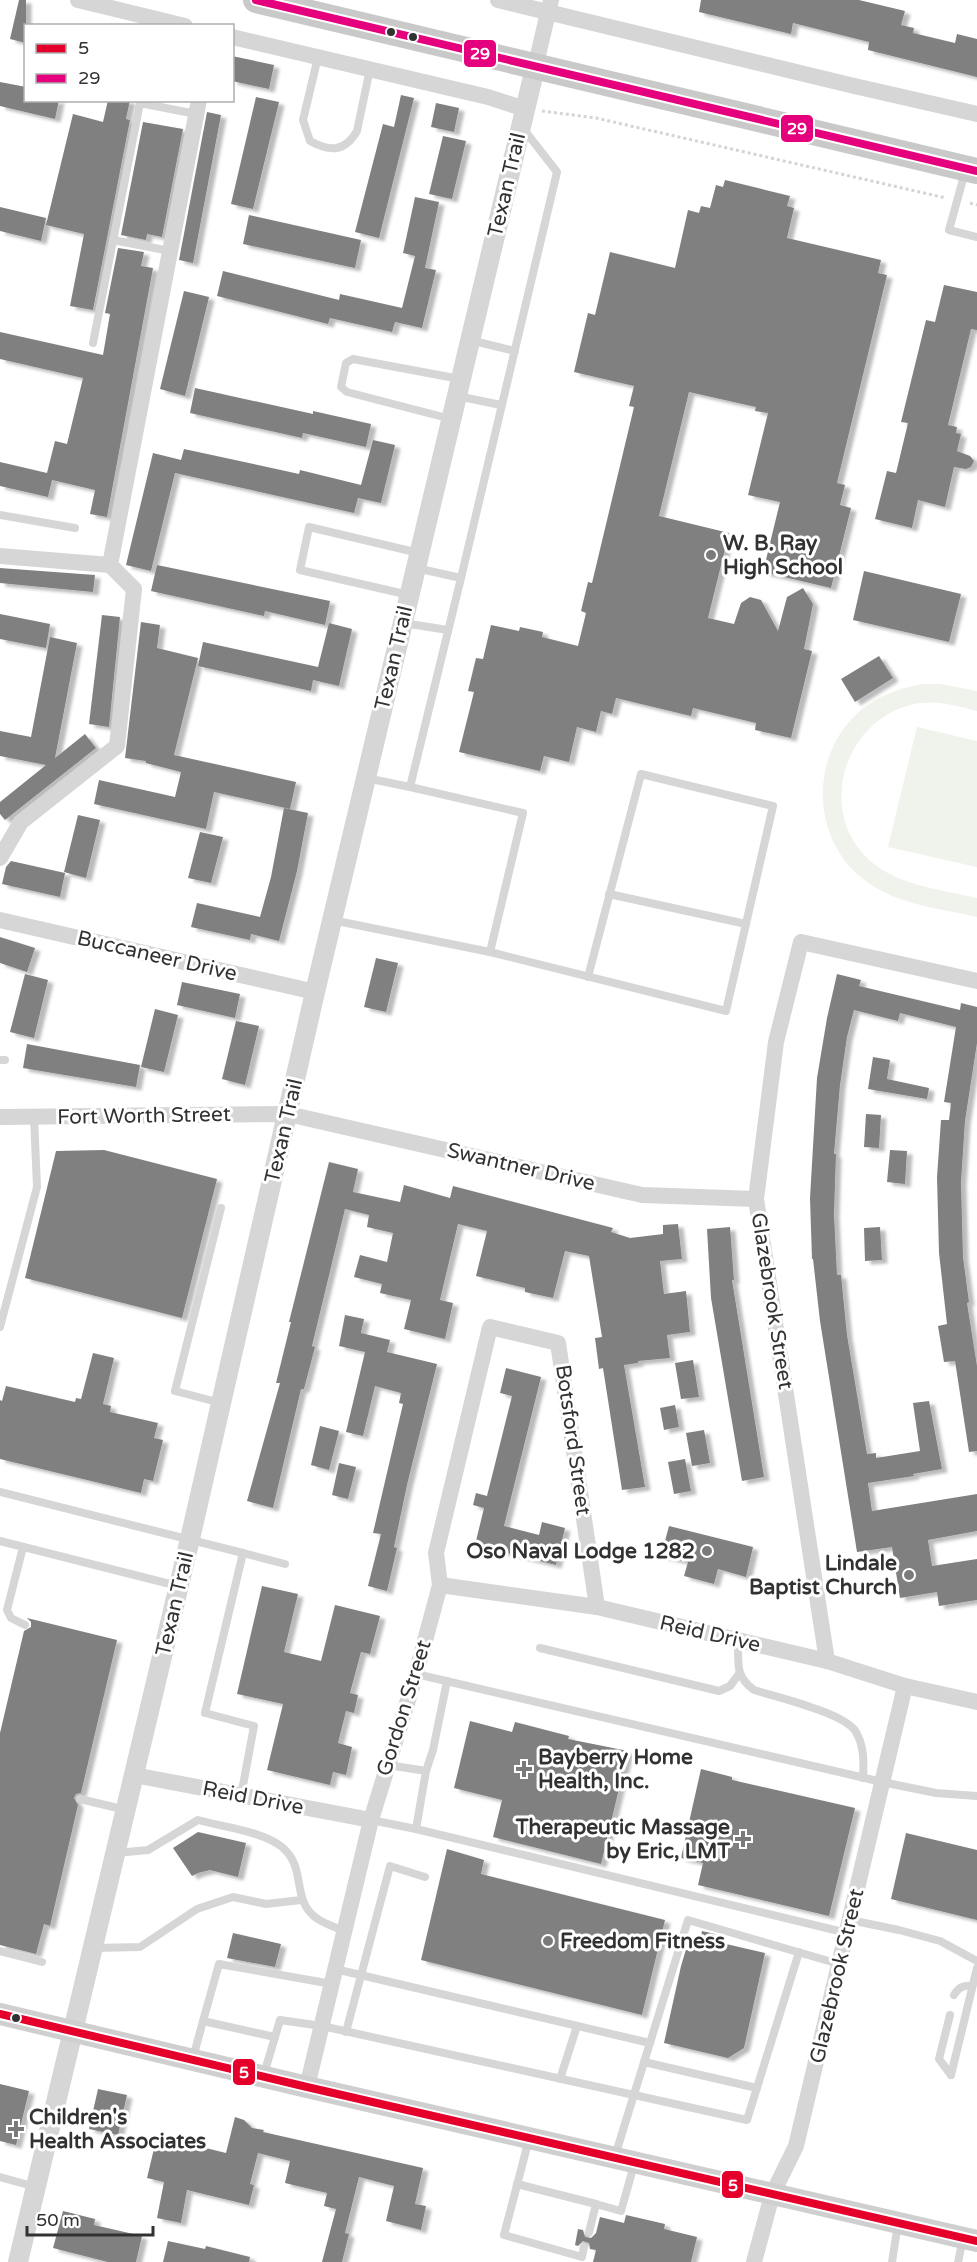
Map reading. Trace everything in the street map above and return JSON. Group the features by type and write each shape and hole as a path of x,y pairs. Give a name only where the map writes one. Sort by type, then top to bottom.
{"main road":[{"path":"256,0 971,170"},
{"path":"0,2014 970,2240"}],"street":[{"path":"78,0 177,24"},
{"path":"498,0 549,6 850,85 977,114"},
{"name":"Texan Trail","path":"18,2262 135,1775 315,992 549,6"},
{"path":"234,37 488,98 523,117"},
{"path":"110,565 198,107"},
{"path":"0,556 110,565 134,589 117,746 21,822 0,858"},
{"name":"Buccaneer Drive","path":"0,920 315,992"},
{"name":"Glazebrook Street","path":"828,1661 756,1199 776,1042 801,942 977,981"},
{"name":"Swantner Drive","path":"288,1114 642,1195 756,1199"},
{"name":"Fort Worth Street","path":"0,1117 288,1114"},
{"name":"Gordon Street","path":"307,2087 371,1820 416,1674 440,1585 436,1553 490,1327"},
{"name":"Botsford Street","path":"490,1327 558,1342 597,1607"},
{"name":"Reid Drive","path":"440,1585 597,1607 828,1661 905,1686 977,1702"},
{"name":"Glazebrook Street","path":"754,2262 772,2195 796,2146 905,1686"},
{"name":"Reid Drive","path":"135,1775 371,1820"}],"lane":[{"path":"318,57 303,120 310,141 328,149 344,147 357,130 370,69"},
{"path":"93,343 140,103 198,107"},
{"path":"410,787 557,172 523,117"},
{"path":"971,170 957,201 949,230 977,237"},
{"path":"113,240 170,251"},
{"path":"470,340 515,351"},
{"path":"451,419 347,392 341,387 346,363 353,359 459,387 501,405"},
{"path":"0,515 75,528"},
{"path":"409,595 300,570 309,526 417,561 461,578"},
{"path":"403,623 448,630"},
{"path":"332,920 490,952 588,977 726,1011 772,806 641,774 588,977"},
{"path":"366,778 523,813 490,952"},
{"path":"609,894 746,924"},
{"path":"0,1327 37,1187 34,1117"},
{"path":"221,1209 175,1391 221,1403"},
{"path":"0,1492 285,1564"},
{"path":"0,1541 179,1586"},
{"path":"23,1547 7,1610 10,1618 25,1625"},
{"path":"241,1796 254,1726 205,1713 243,1553"},
{"path":"738,1640 739,1674 743,1681 754,1690 832,1714 855,1730 862,1745 863,1778"},
{"path":"540,1648 719,1690 730,1686 739,1674"},
{"path":"416,1674 863,1778 936,1793 977,1796"},
{"path":"416,1829 426,1771 433,1750 447,1681"},
{"path":"388,1765 426,1771"},
{"path":"80,1799 126,1810"},
{"path":"371,1820 848,1927 899,1930 940,1941 977,1961"},
{"path":"116,1853 148,1850 198,1821 267,1838 284,1848 298,1869 301,1900 315,1917 344,1931"},
{"path":"346,2032 390,1866 425,1877"},
{"path":"93,1948 140,1947 197,1909 233,1897 266,1904 301,1900"},
{"path":"517,2184 621,2211 624,2161 634,2096 688,1920 840,1964"},
{"path":"0,1951 42,1962"},
{"path":"263,2077 280,2020 322,2026 747,2120 799,1952"},
{"path":"192,2060 219,1964 333,1976 361,1975 650,2043"},
{"path":"950,2014 939,2059 951,2075 977,1968"},
{"path":"954,1995 964,1985 972,1986"},
{"path":"203,2021 275,2037"},
{"path":"560,2079 577,2026"},
{"path":"644,2062 757,2088"},
{"path":"529,2139 504,2235 582,2257 584,2247"},
{"path":"0,2177 36,2187"},
{"path":"589,2232 596,2204"},
{"path":"892,2262 899,2223"},
{"path":"958,2262 970,2240"}],"path":[{"path":"523,117 596,118 977,205"}],"shaded area":[{"path":"923,684 940,684 977,691 977,711 944,704 918,703 886,715 867,731 853,752 844,774 841,798 845,822 856,845 874,864 910,882 977,898 977,917 917,904 874,887 845,860 833,840 825,818 823,794 825,771 832,748 844,728 861,710 882,696"},
{"path":"917,727 977,741 977,867 888,847"}],"building":[{"path":"19,0 26,0 24,42 10,39"},
{"path":"701,0 859,0 905,11 901,25 914,28 913,33 955,43 957,34 977,39 977,77 868,50 869,42 793,23 791,34 699,12"},
{"path":"234,56 274,65 269,89 234,81"},
{"path":"0,82 24,87 24,102 59,102 55,119 0,106"},
{"path":"401,95 414,98 379,238 355,232 383,124 394,127"},
{"path":"256,97 279,102 253,209 231,204"},
{"path":"108,102 130,102 126,119 130,120 93,310 70,306 84,234 46,225 73,114 103,122"},
{"path":"436,103 459,108 454,132 431,127"},
{"path":"207,112 221,115 193,263 179,260"},
{"path":"143,122 183,129 162,237 147,234 146,240 121,235"},
{"path":"443,136 466,141 452,199 429,194"},
{"path":"725,180 790,196 787,206 794,208 787,238 881,260 878,273 887,275 837,483 845,485 840,505 851,508 831,588 763,572 780,502 748,495 768,413 755,411 756,407 689,392 659,516 729,533 708,618 734,624 741,603 750,597 761,600 778,631 787,597 803,588 813,604 804,649 812,651 791,738 755,730 756,723 693,708 691,716 616,698 612,714 601,711 596,732 577,727 569,762 544,756 540,771 459,752 474,692 468,691 476,658 483,659 491,625 519,631 520,627 543,632 542,637 578,646 586,613 581,611 588,582 592,583 634,407 629,406 634,386 574,372 588,313 595,315 610,252 675,268 688,210 699,213 701,206 710,208 716,185 723,187"},
{"path":"415,197 439,202 425,268 436,270 422,328 395,322 392,332 330,318 328,324 217,296 223,271 339,300 340,294 402,308 415,256 403,253"},
{"path":"0,207 46,218 41,241 0,231"},
{"path":"249,215 361,240 355,268 243,244"},
{"path":"118,248 144,252 141,266 153,268 107,517 90,514 95,490 52,480 48,497 0,486 0,462 47,473 55,441 67,444 83,378 0,359 0,332 103,355 110,314 105,313"},
{"path":"944,285 977,292 977,330 971,329 948,425 957,427 956,433 961,434 957,451 970,456 974,461 971,467 966,469 954,467 945,507 918,500 912,528 875,519 887,471 896,473 908,423 901,422 926,320 935,322"},
{"path":"184,291 209,297 185,396 160,389"},
{"path":"195,388 313,414 313,411 371,424 366,447 303,433 302,438 190,413"},
{"path":"373,440 395,445 381,503 358,498 354,513 175,473 151,571 126,565 153,453 181,460 184,449 299,474 300,470 361,485"},
{"path":"157,565 330,601 325,625 265,611 264,616 151,591"},
{"path":"0,568 95,575 93,592 0,583"},
{"path":"864,571 961,594 949,642 853,620"},
{"path":"0,614 50,624 46,648 0,639"},
{"path":"102,615 120,617 109,727 89,724"},
{"path":"141,622 160,625 157,648 198,658 174,755 296,782 290,809 214,792 206,829 94,804 99,780 175,797 181,772 146,763 146,761 125,758"},
{"path":"329,623 352,629 339,686 313,680 311,691 198,666 203,642 318,667"},
{"path":"50,637 77,643 55,758 85,734 96,748 5,820 0,814 0,802 46,765 0,756 0,731 31,737"},
{"path":"879,656 893,678 855,702 841,679"},
{"path":"284,808 308,813 297,871 279,941 251,934 250,940 191,927 197,903 260,917 271,877"},
{"path":"78,815 100,820 86,878 64,872"},
{"path":"200,832 223,837 211,883 188,878"},
{"path":"11,861 65,873 60,897 2,884 6,867"},
{"path":"0,937 35,948 27,972 0,963"},
{"path":"376,958 398,963 386,1012 364,1007"},
{"path":"25,974 48,980 34,1038 10,1032"},
{"path":"837,974 861,980 859,986 960,1010 961,1003 977,1007 977,1043 965,1121 961,1182 963,1257 969,1302 967,1303 977,1366 977,1451 969,1452 955,1361 944,1362 938,1326 947,1324 939,1253 937,1177 941,1120 949,1120 951,1103 944,1102 956,1027 900,1013 898,1021 854,1010 847,1037 840,1085 834,1154 836,1154 834,1214 837,1275 841,1275 847,1335 867,1454 876,1453 876,1458 920,1451 913,1403 929,1401 942,1469 868,1483 872,1511 977,1494 977,1531 928,1540 932,1566 977,1559 977,1600 939,1606 937,1592 900,1598 892,1547 857,1552 812,1259 810,1198 817,1078"},
{"path":"182,982 240,994 235,1018 177,1005"},
{"path":"155,1009 178,1015 164,1072 141,1067"},
{"path":"236,1021 259,1026 245,1085 222,1079"},
{"path":"27,1044 140,1065 136,1087 23,1068"},
{"path":"873,1057 890,1060 887,1079 929,1088 927,1099 868,1089"},
{"path":"866,1114 881,1115 879,1148 864,1147"},
{"path":"104,1150 217,1179 182,1318 25,1278 56,1151"},
{"path":"890,1150 907,1151 905,1184 887,1182"},
{"path":"329,1162 358,1169 353,1192 400,1202 404,1185 450,1198 453,1186 613,1228 611,1232 630,1238 663,1234 663,1225 678,1224 682,1259 660,1261 664,1294 686,1291 690,1332 667,1335 670,1358 638,1361 638,1363 624,1365 645,1487 622,1490 603,1368 599,1369 595,1338 602,1337 589,1256 565,1251 553,1298 525,1292 525,1288 476,1276 487,1231 458,1224 440,1300 453,1303 445,1339 404,1329 411,1300 380,1293 382,1284 354,1277 360,1255 387,1262 393,1233 367,1227 369,1215 345,1209 312,1346 315,1347 304,1389 301,1389 273,1508 247,1501 280,1383 276,1383 291,1322 289,1322"},
{"path":"730,1227 734,1280 732,1280 764,1477 742,1481 711,1298 707,1229"},
{"path":"880,1227 882,1260 865,1261 864,1228"},
{"path":"345,1315 364,1319 361,1333 390,1340 387,1352 437,1364 407,1485 394,1547 397,1548 387,1591 368,1586 381,1534 373,1533 403,1404 399,1403 401,1393 375,1386 363,1436 346,1432 365,1352 339,1346"},
{"path":"93,1353 114,1358 103,1404 111,1406 110,1412 158,1423 154,1438 163,1440 153,1481 144,1479 141,1493 0,1459 0,1400 2,1401 6,1386 75,1402 76,1398 81,1399"},
{"path":"693,1360 699,1397 681,1399 675,1363"},
{"path":"506,1368 541,1377 504,1526 539,1535 542,1522 565,1528 556,1565 475,1545 484,1508 473,1505 476,1493 487,1496 512,1396 500,1393"},
{"path":"675,1405 679,1427 664,1430 660,1408"},
{"path":"320,1426 339,1431 329,1470 311,1465"},
{"path":"704,1430 710,1463 692,1466 686,1433"},
{"path":"685,1459 691,1491 674,1494 668,1462"},
{"path":"339,1463 356,1467 348,1499 332,1495"},
{"name":"Oso Naval Lodge 1282","path":"669,1526 753,1547 746,1577 718,1569 714,1584 684,1576 688,1562 661,1556"},
{"path":"262,1586 298,1594 284,1652 321,1661 335,1605 380,1616 370,1654 361,1652 350,1693 358,1695 354,1713 346,1711 338,1743 352,1747 346,1775 333,1772 330,1785 267,1770 283,1704 237,1694"},
{"path":"27,1618 117,1640 81,1793 76,1794 74,1798 78,1805 50,1926 44,1924 36,1954 0,1945 0,1733 24,1631 31,1627 31,1622"},
{"path":"470,1721 512,1732 515,1722 569,1736 568,1739 628,1751 601,1864 493,1837 502,1800 454,1788"},
{"path":"701,1769 732,1777 732,1780 855,1808 829,1916 698,1885 703,1863 681,1858"},
{"path":"198,1832 246,1843 238,1877 210,1870 192,1876 173,1848"},
{"path":"906,1833 977,1850 977,1920 891,1899"},
{"path":"447,1849 484,1860 481,1874 665,1920 642,2015 421,1960"},
{"path":"702,1931 715,1934 713,1941 765,1953 744,2048 728,2058 664,2043 690,1936 700,1939"},
{"path":"233,1933 281,1944 275,1967 227,1958"},
{"path":"0,2084 29,2091 16,2145 0,2141"},
{"path":"98,2089 127,2095 118,2135 89,2129"},
{"path":"235,2117 244,2120 252,2128 264,2130 263,2132 423,2168 415,2204 426,2206 421,2230 386,2221 394,2186 359,2177 345,2233 349,2234 342,2262 322,2262 336,2209 324,2206 327,2193 285,2183 290,2161 258,2153 250,2184 254,2185 249,2205 187,2190 181,2223 157,2218 164,2182 147,2178 157,2136 226,2153"},
{"path":"63,2211 95,2219 94,2225 142,2236 136,2262 108,2262 53,2248"},
{"path":"626,2215 665,2224 664,2229 697,2237 691,2262 593,2262 596,2250 590,2249 589,2243 583,2241 578,2246 575,2245 578,2229 583,2230 585,2237 591,2238 596,2233 600,2217 624,2223"},
{"path":"168,2241 205,2249 206,2246 250,2257 249,2262 163,2262"}],"transit line":[{"name":"29","path":"256,0 977,171"},
{"name":"5","path":"0,2014 977,2241"}],"place":[{"name":"W. B. Ray High School","path":"711,555"},
{"name":"Oso Naval Lodge 1282","path":"707,1551"},
{"name":"Lindale Baptist Church","path":"909,1575"},
{"name":"Bayberry Home Health, Inc.","path":"524,1769"},
{"name":"Therapeutic Massage by Eric, LMT","path":"743,1839"},
{"name":"Freedom Fitness","path":"548,1941"},
{"name":"Children's Health Associates","path":"16,2129"}]}
